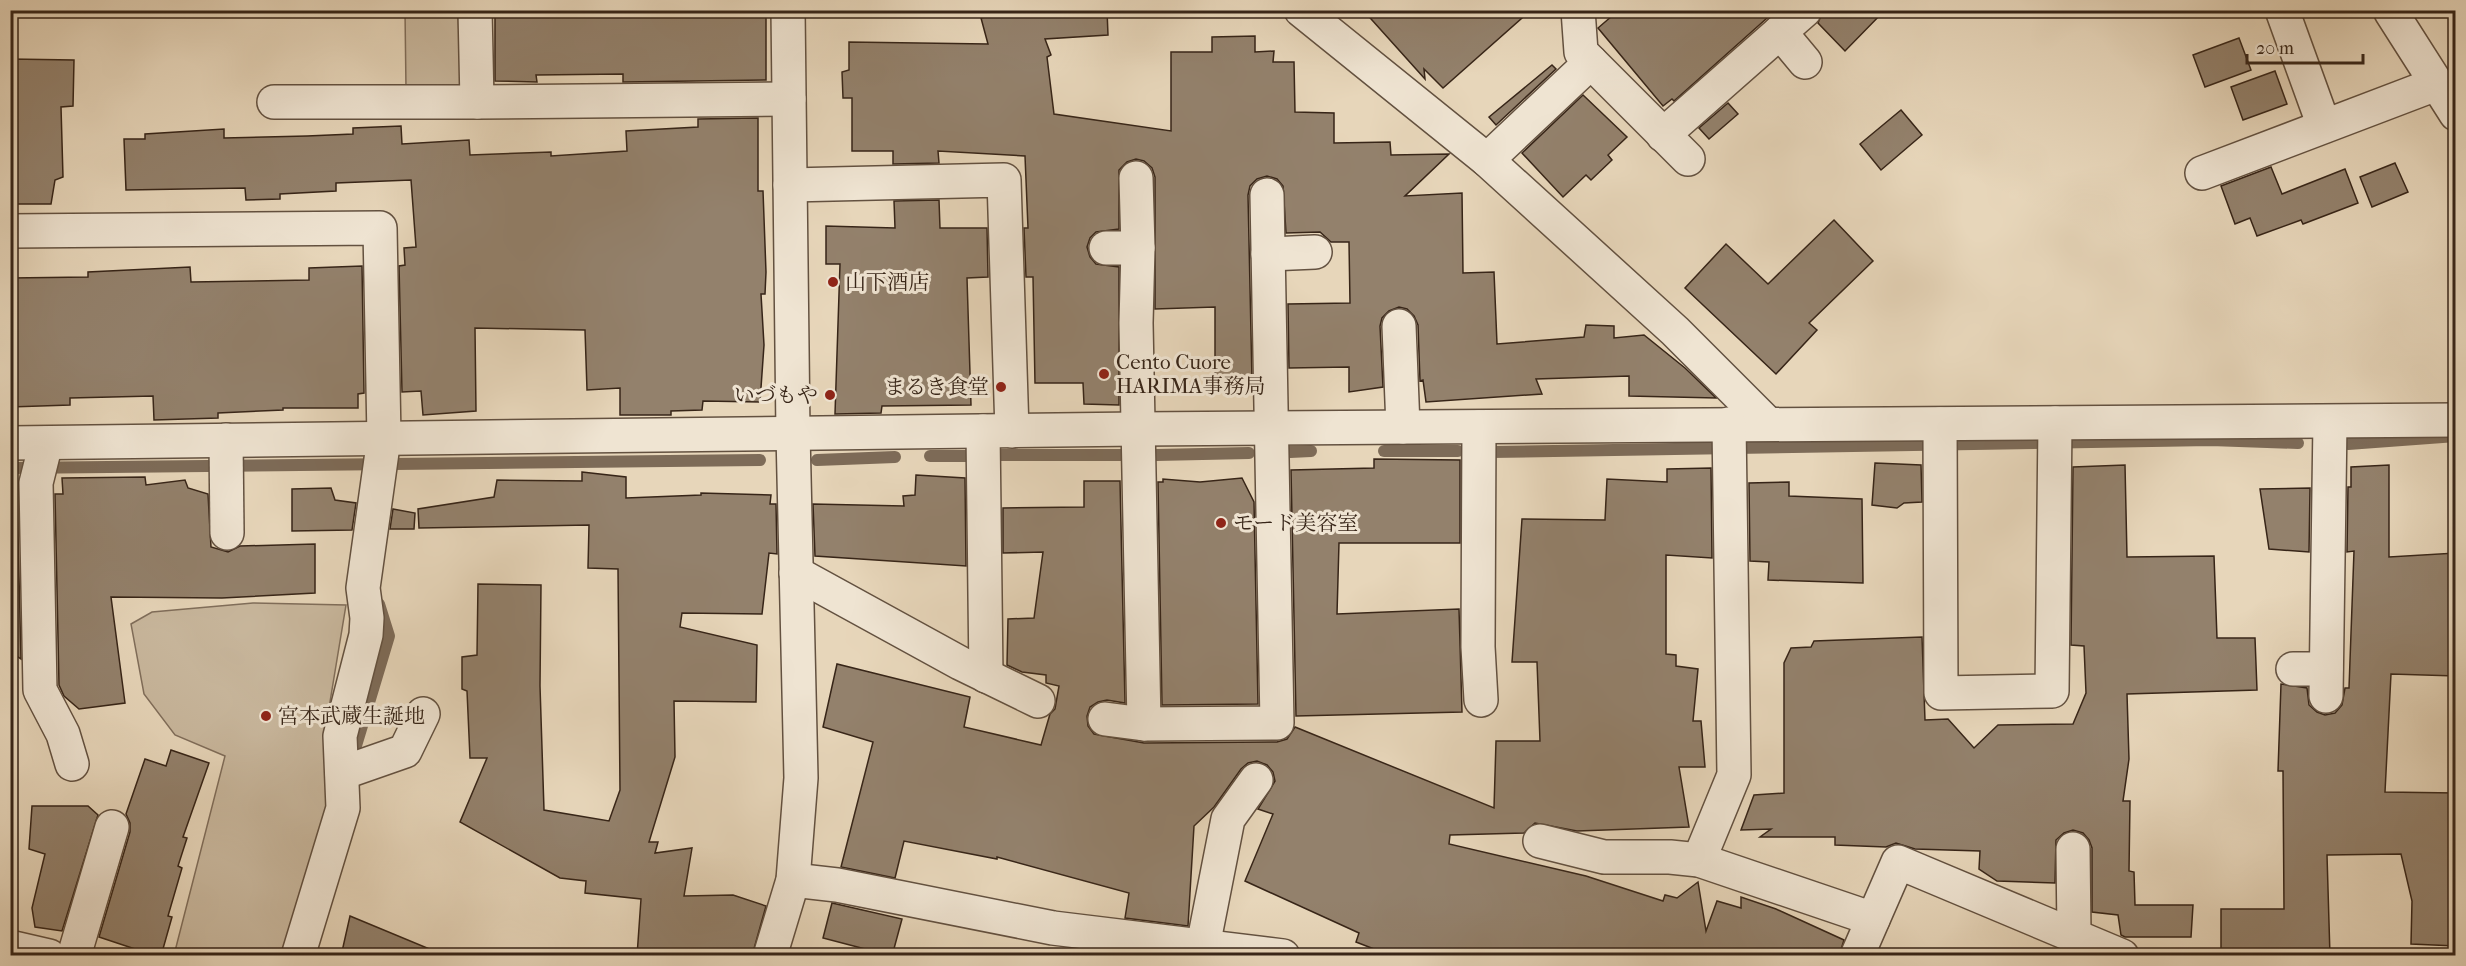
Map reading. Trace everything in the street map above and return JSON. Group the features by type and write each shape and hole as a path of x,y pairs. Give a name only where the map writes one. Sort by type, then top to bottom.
{"street":[{"path":"474,10 477,102"},
{"path":"770,956 793,880 801,778 793,433 788,10"},
{"path":"1578,10 1581,52 1688,159"},
{"path":"1664,135 1805,10"},
{"path":"2282,10 2324,126"},
{"path":"2394,10 2391,12 2456,114"},
{"path":"1307,12 1487,160 1675,331 1768,424"},
{"path":"1780,32 1805,62"},
{"path":"1487,160 1591,62"},
{"path":"2202,173 2436,84"},
{"path":"274,102 789,99"},
{"path":"1136,178 1138,248 1136,323 1144,724"},
{"path":"790,185 1004,180 991,444 986,676"},
{"path":"1105,719 1144,724 1277,723 1267,195"},
{"path":"10,231 380,228 384,438 363,588 367,618 366,635 340,735 343,808 298,956"},
{"path":"1106,248 1138,248"},
{"path":"1268,254 1315,252"},
{"path":"1399,326 1403,428"},
{"path":"10,443 41,463 226,440 793,433 991,444 1138,429 2055,423 2330,439 2456,420"},
{"path":"1940,424 1941,693 2052,691 2055,423"},
{"path":"1700,860 1734,775 1729,424"},
{"path":"1479,427 1478,647 1481,700"},
{"path":"2293,669 2326,683 2330,439"},
{"path":"226,440 226,533"},
{"path":"41,463 40,690 63,734 72,764"},
{"path":"796,573 986,676 1038,701"},
{"path":"342,773 405,751 423,714"},
{"path":"1203,946 1228,819 1256,780"},
{"path":"74,956 112,827"},
{"path":"1540,841 1604,856 1700,860 1873,919"},
{"path":"2073,849 2074,934"},
{"path":"1857,956 1898,862 2122,956"},
{"path":"793,880 837,885 1053,928 1283,956"},
{"path":"10,947 49,956"}],"shaded area":[{"path":"405,11 458,11 461,86 406,89"},
{"path":"253,603 346,605 324,738 327,815 281,955 174,955 225,756 175,735 144,694 131,624 152,612"}],"building":[{"path":"510,10 766,10 766,80 623,82 623,74 536,75 537,82 495,81 495,17 509,17"},
{"path":"1012,10 1107,10 1108,35 1045,39 1051,55 1047,57 1054,114 1171,131 1171,52 1212,52 1212,37 1255,36 1255,52 1274,51 1273,62 1294,62 1295,112 1334,113 1334,143 1390,142 1391,155 1449,154 1405,196 1462,193 1463,273 1494,272 1497,344 1584,337 1586,325 1614,326 1614,338 1644,335 1685,368 1716,398 1629,396 1629,376 1536,379 1542,394 1426,402 1423,380 1420,381 1418,325 1414,316 1407,309 1399,307 1389,311 1382,318 1380,326 1383,387 1349,392 1349,367 1289,368 1288,304 1350,303 1349,242 1331,242 1320,232 1286,233 1283,186 1277,179 1267,176 1257,179 1250,186 1248,195 1252,380 1215,381 1215,307 1155,309 1155,177 1152,168 1144,161 1136,159 1127,162 1119,170 1119,229 1096,232 1090,238 1087,247 1090,257 1096,264 1119,267 1119,405 1084,404 1083,383 1035,383 1033,277 1026,277 1024,228 1028,228 1025,156 938,151 939,163 893,164 893,151 852,151 852,98 843,98 842,72 849,70 849,42 988,44 981,18"},
{"path":"1363,10 1531,10 1443,88 1424,69 1425,79"},
{"path":"1619,10 1776,10 1674,101 1672,99 1663,106 1598,28"},
{"path":"1823,10 1885,10 1845,51 1818,23"},
{"path":"2239,38 2251,70 2205,87 2193,55"},
{"path":"10,59 74,60 73,106 61,107 63,177 55,180 51,204 12,204"},
{"path":"1552,65 1556,69 1496,125 1489,117"},
{"path":"2275,71 2287,104 2243,120 2231,87"},
{"path":"1583,95 1627,137 1608,155 1612,160 1591,180 1586,175 1563,197 1522,153"},
{"path":"1728,103 1738,114 1709,139 1699,128"},
{"path":"1901,110 1922,135 1881,170 1860,144"},
{"path":"758,118 758,191 763,191 766,272 765,294 761,294 764,345 760,402 703,401 702,410 671,411 671,415 620,415 620,388 587,390 585,330 475,328 476,411 423,415 421,391 402,392 399,266 405,265 404,248 416,247 411,180 336,183 336,191 280,194 280,199 246,200 245,188 126,190 124,139 145,139 145,134 224,129 224,138 307,136 353,134 353,128 401,126 402,144 469,140 470,155 551,152 551,156 627,151 626,131 698,127 698,119"},
{"path":"2395,163 2408,192 2372,207 2360,177"},
{"path":"2271,167 2282,194 2345,169 2358,203 2303,224 2301,220 2257,236 2250,218 2235,224 2221,186"},
{"path":"939,200 940,228 987,228 988,277 967,278 971,405 882,406 881,413 835,414 840,264 826,264 826,226 895,228 894,201"},
{"path":"1834,220 1873,261 1809,323 1817,330 1776,374 1685,288 1726,244 1768,284"},
{"path":"362,266 364,393 358,394 358,408 283,408 283,410 218,413 218,418 154,420 153,396 70,398 70,405 10,407 10,278 88,277 88,272 190,267 191,282 309,280 309,268"},
{"path":"1374,459 1460,460 1460,543 1339,543 1337,614 1459,609 1462,712 1296,716 1291,470 1374,468"},
{"path":"1875,463 1921,465 1922,502 1904,503 1897,508 1872,505"},
{"path":"2125,465 2127,557 2214,556 2217,638 2255,638 2257,690 2127,694 2129,759 2123,801 2130,801 2129,871 2134,872 2135,905 2193,905 2191,937 2125,937 2121,935 2118,915 2092,912 2092,848 2083,833 2073,830 2064,833 2056,840 2055,883 1997,881 1979,869 1980,851 1915,849 1896,843 1886,847 1835,845 1835,837 1760,837 1771,829 1741,830 1754,795 1784,793 1784,663 1791,648 1811,647 1814,641 1922,637 1925,720 1948,719 1974,748 1998,725 2073,724 2086,693 2084,646 2071,645 2073,467"},
{"path":"2389,465 2389,557 2456,553 2456,676 2391,674 2385,792 2456,793 2456,946 2411,944 2412,901 2401,854 2327,855 2330,956 2221,956 2221,909 2284,909 2283,771 2278,771 2281,684 2307,688 2309,705 2325,715 2335,713 2342,705 2345,688 2349,688 2354,551 2347,552 2348,487 2351,487 2351,467"},
{"path":"1711,468 1712,558 1666,555 1666,654 1676,655 1676,666 1698,669 1693,721 1701,721 1705,767 1679,767 1689,827 1577,831 1535,823 1524,833 1450,835 1449,844 1586,876 1663,901 1665,895 1677,898 1698,882 1706,931 1717,901 1741,908 1741,897 1776,909 1844,940 1839,956 1392,956 1356,942 1359,933 1245,881 1273,814 1258,809 1275,781 1273,772 1267,765 1257,761 1248,763 1241,769 1214,807 1194,826 1188,926 1125,918 1129,893 997,857 997,859 904,841 895,878 841,867 873,742 823,727 837,664 970,697 964,727 1041,745 1050,714 1055,709 1059,686 1046,683 1046,675 1022,672 1007,665 1008,619 1034,618 1043,552 1003,553 1003,508 1084,507 1084,481 1120,481 1125,703 1107,700 1090,707 1087,716 1088,726 1094,734 1144,743 1277,742 1287,739 1295,727 1494,808 1496,741 1540,741 1537,662 1512,662 1522,519 1605,520 1607,479 1667,482 1667,469"},
{"path":"582,472 626,477 626,498 701,495 701,493 771,495 770,504 776,504 777,554 769,553 762,614 682,613 680,627 757,645 756,702 674,701 675,757 649,842 658,842 655,853 692,848 684,896 733,895 766,906 752,956 637,956 641,899 585,893 586,881 560,878 460,822 487,758 470,758 467,691 462,689 462,657 477,655 478,584 541,585 540,686 544,810 609,821 620,790 618,569 588,568 589,525 419,528 418,509 494,497 497,480 582,481"},
{"path":"916,475 965,478 966,566 815,556 813,504 904,506 903,496 915,495"},
{"path":"145,477 146,485 185,480 188,488 208,494 211,547 228,552 240,546 315,544 315,593 222,598 111,597 125,703 79,709 64,696 59,685 55,494 63,494 62,478"},
{"path":"1242,478 1254,502 1258,704 1162,705 1158,482 1163,482 1163,479 1200,482"},
{"path":"1789,482 1789,496 1862,499 1863,583 1768,580 1769,562 1750,561 1749,483"},
{"path":"331,488 335,500 356,503 352,530 292,531 292,489"},
{"path":"2310,488 2309,552 2269,549 2260,489"},
{"path":"10,493 17,493 21,659 10,651"},
{"path":"393,509 415,513 414,529 390,529"},
{"path":"171,750 209,763 183,837 187,838 178,866 182,868 168,916 172,917 161,956 156,956 99,937 130,832 130,823 126,814 145,759 166,766"},
{"path":"32,806 88,806 98,815 62,931 35,927 32,908 45,854 29,849"},
{"path":"832,903 902,919 892,956 823,938"},
{"path":"350,916 444,955 444,956 341,956"}],"waterway":[{"path":"2348,444 2456,436"},
{"path":"1490,452 2211,440 2298,443"},
{"path":"1290,452 1311,451"},
{"path":"1384,451 1458,451"},
{"path":"1156,455 1249,453"},
{"path":"995,455 1122,455"},
{"path":"930,456 973,456"},
{"path":"817,460 895,457"},
{"path":"10,468 760,460"},
{"path":"355,749 389,636 379,604"}],"place":[{"name":"山下酒店","path":"833,282"},
{"name":"Cento Cuore HARIMA事務局","path":"1104,374"},
{"name":"まるき食堂","path":"1001,387"},
{"name":"いづもや","path":"830,395"},
{"name":"モード美容室","path":"1221,523"},
{"name":"宮本武蔵生誕地","path":"266,716"}]}
